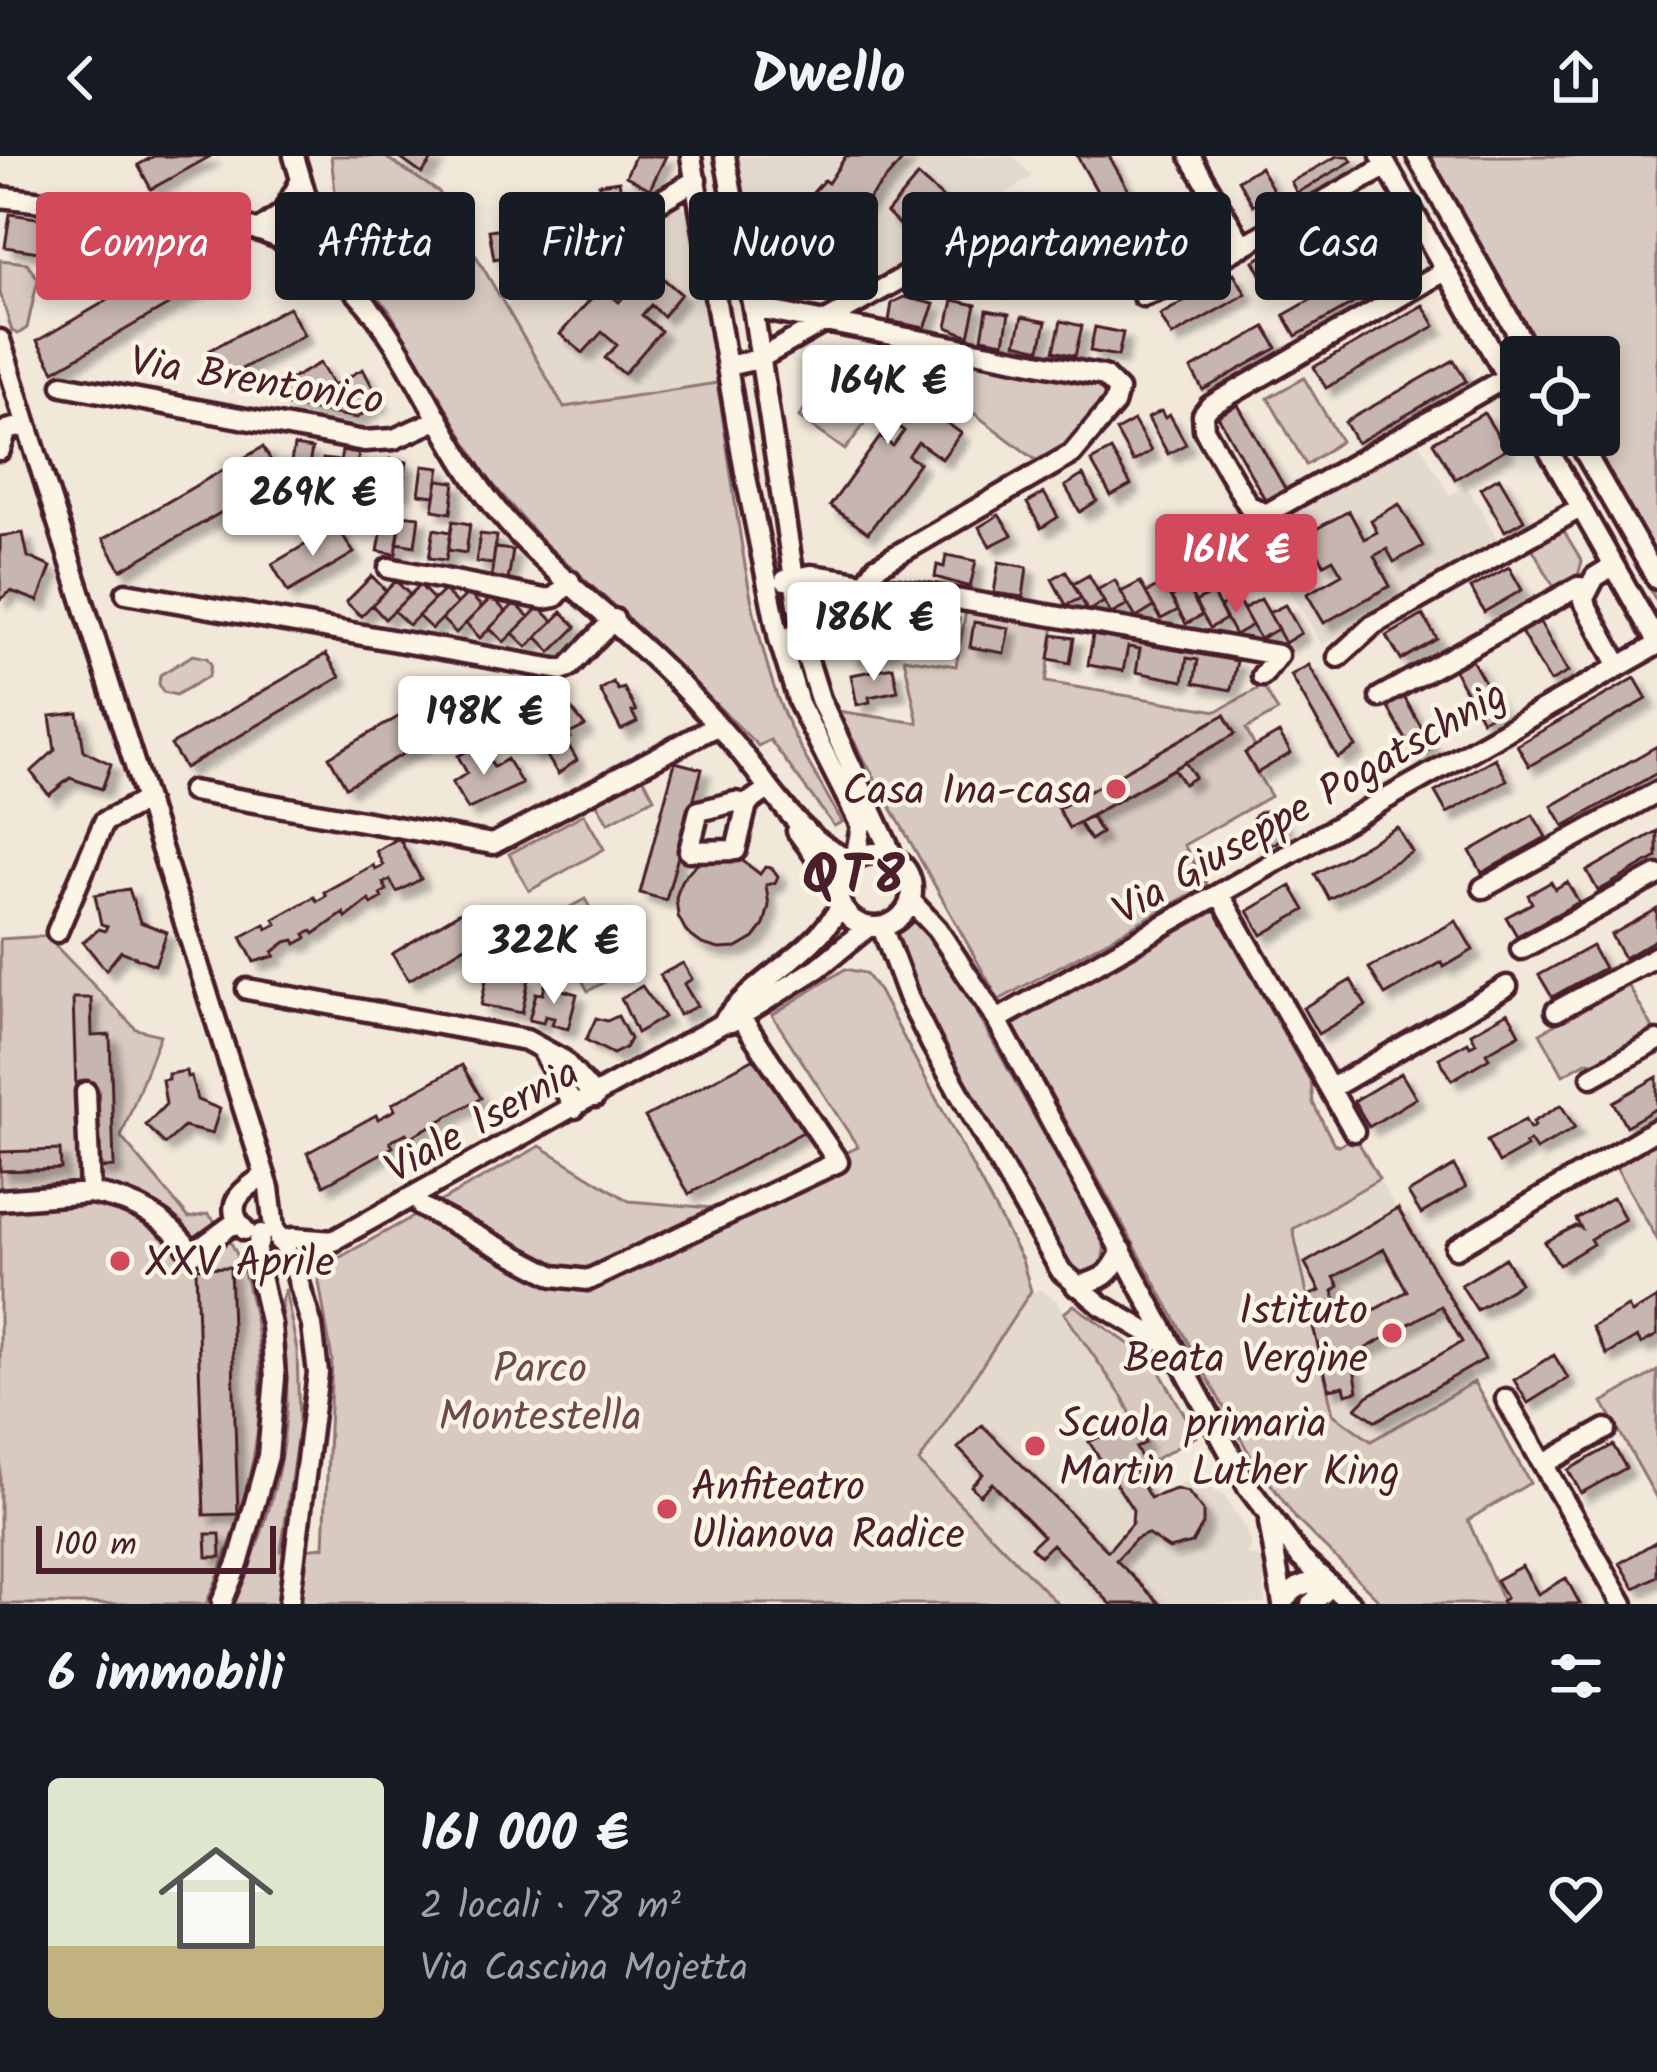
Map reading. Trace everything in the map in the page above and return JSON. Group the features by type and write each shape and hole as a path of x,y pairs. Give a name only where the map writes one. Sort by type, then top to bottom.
{"street":[{"path":"294,156 305,192"},
{"path":"691,156 779,639 799,703 861,826 854,860"},
{"path":"364,300 506,521 614,619 716,726 770,788 852,919 875,927 900,917 910,900 910,879 894,859 820,699 802,635 725,156"},
{"path":"1417,156 1519,336"},
{"path":"1194,159 1243,247"},
{"path":"1231,253 1384,161 1500,363"},
{"path":"259,230 283,214 301,180"},
{"path":"665,198 696,180"},
{"path":"0,197 259,230 275,237"},
{"path":"1446,270 1210,406 1202,419 1248,505 1262,514 1271,513 1500,382"},
{"path":"728,366 759,359 902,278"},
{"path":"753,308 1104,376 1116,384 1114,404 1072,454 876,567 853,602 802,635 779,639"},
{"path":"0,340 265,1176 272,1235 292,1263 312,1326 318,1373 290,1604"},
{"name":"Via Brentonico","path":"63,385 364,441 394,439 437,420"},
{"path":"0,450 7,430 27,424"},
{"path":"1552,456 1657,644"},
{"path":"1587,456 1657,579"},
{"path":"1338,656 1372,626 1580,508"},
{"path":"1612,566 1588,588 1585,605 1619,665"},
{"path":"388,568 544,599 555,598 570,581"},
{"path":"768,584 822,576 1278,655 1262,676"},
{"path":"1380,697 1578,587 1588,588"},
{"path":"126,592 561,670 614,619"},
{"name":"Via Giuseppe Pogatschnig","path":"997,1020 1657,644"},
{"path":"192,791 493,844 716,726"},
{"path":"747,804 770,788"},
{"path":"1483,888 1657,792"},
{"path":"57,932 104,821 146,800"},
{"path":"786,811 823,847 854,860"},
{"path":"839,896 843,871 854,860 877,854 894,859"},
{"path":"1521,950 1657,875"},
{"path":"1220,895 1354,1131"},
{"name":"Viale Isernia","path":"292,1263 723,1023 751,990 826,932 839,896"},
{"path":"910,900 937,929 997,1020 1268,1518 1301,1558 1351,1604"},
{"path":"875,927 932,1045 1061,1271 1076,1286 1171,1346"},
{"name":"Viale Isernia","path":"723,1023 818,968 875,927"},
{"path":"1556,1011 1657,956"},
{"path":"1330,1089 1507,986"},
{"path":"247,989 538,1045 577,1072 595,1097"},
{"name":"Viale Isernia","path":"422,1208 554,1276 588,1280 838,1162 746,1025"},
{"path":"1592,1077 1657,1040"},
{"path":"538,1045 575,1108"},
{"path":"86,1092 90,1193"},
{"path":"1456,1248 1657,1129"},
{"path":"265,1176 238,1194 234,1206 237,1221 248,1232 335,1241"},
{"path":"0,1200 90,1193 122,1201 172,1228 192,1255 237,1221"},
{"path":"222,1602 239,1561 268,1456 275,1378 266,1296 255,1254 272,1235"},
{"path":"1076,1286 1103,1280 1122,1250"},
{"path":"1506,1399 1623,1604"},
{"path":"1544,1464 1606,1429"},
{"path":"1268,1518 1283,1603"},
{"path":"1283,1603 1296,1586 1308,1581 1331,1586"},
{"path":"1311,1604 1331,1586"}],"shaded area":[{"path":"735,156 1013,156 1033,176 1008,192 902,192 902,267 878,280 878,192 741,192"},
{"path":"676,204 685,209 689,300 702,300 717,383 564,408 505,306 515,300 665,300 665,211"},
{"path":"1416,438 1450,495 1467,486 1500,543 1322,645 1255,530"},
{"name":"Istituto Beata Vergine","path":"1379,1179 1485,1359 1468,1369 1474,1382 1371,1441 1333,1415 1293,1228"},
{"name":"Scuola primaria Martin Luther King","path":"1039,1289 1055,1299 1123,1398 1145,1443 1136,1449 1145,1465 1135,1471 1150,1497 1176,1489 1182,1482 1207,1486 1224,1496 1247,1532 1251,1546 1246,1554 1263,1559 1265,1604 1059,1604 918,1462 1025,1297"}],"green space":[{"path":"331,156 384,156 439,192 335,192"},
{"path":"1405,156 1657,156 1657,602 1575,456 1620,456 1620,336 1507,336"},
{"path":"475,254 564,407 717,383 748,582 766,661 792,731 842,822 834,826 770,740 758,746 652,640 541,540 486,476 381,300 475,300"},
{"path":"0,260 27,263 36,276 36,288 27,328 18,334 12,331 0,293"},
{"path":"879,342 1104,386 1110,396 1076,441 1041,464"},
{"path":"1304,378 1341,441 1306,465 1268,398"},
{"path":"818,390 865,423 845,450 799,417"},
{"path":"1562,528 1582,561 1577,580 1557,592 1531,546"},
{"path":"966,611 1054,625 1046,682 1217,711 1263,686 1278,711 1246,729 1255,747 1245,753 1271,796 1184,845 1207,885 999,1000 837,711 918,723 904,658 956,666","holes":["1225,715 1235,734 1185,762 1194,777 1183,784 1174,769 1092,816 1101,832 1090,840 1079,823 1069,828 1059,809"]},
{"path":"193,655 207,658 209,676 176,695 163,692 160,675"},
{"path":"643,777 654,798 608,823 596,802"},
{"path":"584,814 604,849 529,891 509,854"},
{"path":"585,899 625,971 588,991 548,919"},
{"path":"1215,911 1311,1082 1313,1103 1334,1144 1339,1146 1355,1136 1379,1179 1293,1229 1333,1414 1371,1441 1474,1382 1530,1483 1468,1520 1504,1604 1383,1604 1296,1519 1250,1455 1013,1025"},
{"path":"914,916 949,962 1105,1245 1101,1268 1085,1276 1066,1267 922,1007 897,933"},
{"name":"XXV Aprile","path":"46,936 136,1029 160,1035 121,1137 189,1218 208,1214 217,1224 237,1255 249,1291 258,1343 259,1419 245,1495 206,1604 0,1604 0,939"},
{"name":"Parco Montestella","path":"845,969 865,973 879,991 1022,1260 1031,1291 919,1462 1058,1604 232,1604 252,1560 280,1463 287,1401 281,1302 285,1289 297,1350 299,1425 281,1551 324,1547 332,1359 317,1270 540,1146 629,1201 725,1209 858,1147 772,1015"},
{"path":"1627,983 1655,1032 1601,1063 1588,1061 1563,1075 1540,1033"},
{"path":"1657,1141 1657,1239 1615,1165"},
{"path":"1074,1305 1154,1362 1197,1436 1145,1465 1136,1448 1145,1443 1123,1398 1064,1313"},
{"path":"1657,1371 1657,1499 1603,1402"}],"building":[{"path":"154,156 211,156 151,189 138,165"},
{"path":"397,156 435,156 422,174"},
{"path":"635,156 666,156 650,189 626,176"},
{"path":"846,156 906,156 875,192 814,192 824,180 828,183"},
{"path":"1077,156 1109,156 1130,192 1098,192"},
{"path":"1337,156 1349,156 1352,161 1299,192 1291,182"},
{"path":"1260,167 1274,192 1255,192 1253,205 1238,180"},
{"path":"918,176 936,192 905,192"},
{"path":"619,181 621,192 600,192 599,184"},
{"path":"902,195 902,228 887,213"},
{"path":"10,214 36,218 36,252 5,247"},
{"path":"499,229 499,258 494,259 489,230"},
{"path":"1231,275 1246,294 1172,336 1160,315 1186,300 1231,300"},
{"path":"665,280 681,294 663,316 651,305 642,315 661,331 624,374 605,358 617,345 602,332 583,353 560,334 590,300 665,300"},
{"path":"902,298 934,304 925,328 889,321 892,303"},
{"path":"108,300 177,300 54,371 37,341"},
{"path":"953,300 976,305 969,336 947,327"},
{"path":"1310,300 1359,300 1296,336 1284,315"},
{"path":"1423,305 1435,326 1326,388 1314,367"},
{"path":"289,307 304,335 225,378 210,350"},
{"path":"987,310 1009,314 1004,342 982,338"},
{"path":"1022,317 1046,322 1040,349 1016,343"},
{"path":"1061,321 1082,326 1075,356 1054,351"},
{"path":"1095,327 1123,333 1118,356 1090,351"},
{"path":"1265,327 1277,348 1203,390 1191,369"},
{"path":"856,358 961,433 942,459 918,442 908,456 919,463 868,533 830,506 880,437 893,446 904,431 840,381"},
{"path":"1454,360 1466,381 1357,443 1345,422"},
{"path":"320,363 333,385 363,369 380,401 357,418 286,405 277,387"},
{"path":"1238,405 1287,492 1267,503 1218,416"},
{"path":"1161,411 1165,418 1170,415 1186,444 1168,454 1148,418"},
{"path":"1484,413 1500,439 1500,453 1455,479 1433,442"},
{"path":"1134,421 1151,451 1133,462 1116,431"},
{"path":"294,446 312,449 307,476 289,472"},
{"path":"263,447 281,478 121,570 103,539"},
{"path":"1111,450 1131,485 1111,496 1091,461"},
{"path":"342,451 359,453 354,482 337,479"},
{"path":"323,459 340,461 335,490 318,487"},
{"path":"390,459 407,462 403,491 385,488"},
{"path":"423,466 440,468 435,496 419,494"},
{"path":"371,467 388,470 383,499 366,496"},
{"path":"1083,475 1097,501 1080,512 1065,486"},
{"path":"1499,477 1524,520 1505,531 1480,488"},
{"path":"438,480 455,482 451,513 433,510"},
{"path":"1044,493 1058,517 1041,528 1027,503"},
{"path":"1399,504 1423,546 1394,562 1387,549 1374,556 1390,586 1324,623 1307,594 1342,574 1333,559 1324,564 1307,534 1349,511 1364,539 1377,532 1371,520"},
{"path":"402,515 419,517 415,546 397,543"},
{"path":"999,515 1012,535 990,546 979,527"},
{"path":"453,521 470,524 466,553 448,550"},
{"path":"383,523 400,526 396,554 378,551"},
{"path":"337,526 354,553 288,592 272,564"},
{"path":"434,529 451,532 446,560 429,558"},
{"path":"23,533 28,557 51,567 38,601 11,591 0,600 0,536"},
{"path":"480,534 497,536 493,564 476,562"},
{"path":"495,548 513,550 508,581 491,579"},
{"path":"946,555 976,561 970,587 935,577"},
{"path":"999,562 1027,567 1023,597 994,593"},
{"path":"1509,567 1522,590 1484,612 1471,588"},
{"path":"1066,571 1081,598 1066,605 1052,579"},
{"path":"1089,575 1104,602 1088,611 1073,584"},
{"path":"372,576 386,591 361,616 346,602"},
{"path":"1115,580 1128,605 1111,614 1097,590"},
{"path":"396,581 410,595 385,619 372,605"},
{"path":"1140,582 1154,607 1136,618 1121,592"},
{"path":"1163,584 1178,610 1161,619 1146,593"},
{"path":"420,585 434,600 409,625 394,611"},
{"path":"1188,588 1202,615 1186,624 1171,597"},
{"path":"444,590 457,604 432,629 418,616"},
{"path":"468,593 482,607 456,633 442,619"},
{"path":"1212,593 1226,619 1210,628 1195,602"},
{"path":"492,597 506,612 480,638 466,623"},
{"path":"1237,598 1252,625 1235,635 1220,607"},
{"path":"1261,599 1278,629 1260,639 1243,609"},
{"path":"515,603 529,617 504,642 490,628"},
{"path":"1285,605 1301,633 1285,643 1269,613"},
{"path":"539,607 553,621 527,647 513,633"},
{"path":"914,611 959,619 954,646 909,638"},
{"path":"562,612 576,627 551,652 537,637"},
{"path":"1423,615 1437,639 1401,660 1387,636"},
{"path":"887,620 892,650 852,657 846,627"},
{"path":"974,622 1009,628 1004,653 970,647"},
{"path":"1540,622 1568,672 1550,682 1521,632"},
{"path":"1053,635 1074,638 1070,663 1049,659"},
{"path":"1093,635 1237,661 1231,690 1194,683 1198,660 1187,658 1183,681 1136,672 1140,649 1128,647 1123,671 1088,665"},
{"path":"326,654 340,677 185,768 171,745"},
{"path":"1472,660 1500,710 1482,720 1454,670"},
{"path":"1309,665 1356,747 1338,758 1291,675"},
{"path":"893,667 898,691 869,697 870,702 857,705 851,675"},
{"path":"1635,678 1647,699 1529,766 1517,745"},
{"path":"613,682 618,690 624,688 636,711 632,712 637,722 621,730 600,690"},
{"path":"1404,697 1433,748 1416,757 1387,706"},
{"path":"562,706 564,710 570,707 585,726 569,734 566,741 577,760 558,774 542,748 532,753 514,730"},
{"path":"78,713 84,751 111,764 102,789 70,778 49,795 31,772 55,750 50,716"},
{"path":"405,713 422,743 346,787 329,757"},
{"name":"Casa Ina-casa","path":"1224,715 1235,734 1069,828 1058,809"},
{"path":"1279,733 1291,753 1257,773 1245,753"},
{"path":"481,744 494,767 507,759 522,784 468,809 452,783 467,773 458,756"},
{"path":"1657,746 1657,773 1564,826 1552,806"},
{"path":"1495,758 1507,780 1447,813 1435,792"},
{"path":"675,762 702,769 666,900 640,893"},
{"path":"1185,762 1195,777 1184,784 1174,769"},
{"path":"1267,811 1279,816 1284,828 1279,840 1267,845 1255,840 1250,828 1255,816"},
{"path":"1533,815 1546,837 1482,873 1470,851"},
{"path":"1091,816 1101,833 1090,840 1079,823"},
{"path":"1397,827 1412,852 1329,899 1315,874"},
{"path":"1657,831 1657,857 1598,891 1587,871"},
{"path":"399,838 421,879 397,892 390,880 383,883 387,890 380,894 382,898 372,904 369,900 346,918 344,913 296,944 286,942 273,952 275,956 254,962 241,937 265,924 267,929 277,924 274,919 314,897 317,901 326,896 324,892 373,865 375,869 383,865 376,851"},
{"path":"726,856 760,874 765,867 772,868 778,876 775,883 766,885 769,906 754,938 737,948 719,949 687,933 676,898 692,868 708,857"},
{"path":"1551,882 1555,889 1567,882 1579,902 1517,936 1506,917 1532,903 1528,895"},
{"path":"1291,886 1305,910 1262,935 1248,911"},
{"path":"129,889 140,922 167,932 155,965 121,951 106,970 83,942 107,926 101,924 95,895"},
{"path":"470,906 487,933 409,980 392,954"},
{"path":"1657,909 1657,939 1624,958 1611,935"},
{"path":"1456,921 1473,950 1385,995 1369,968"},
{"path":"1592,946 1604,968 1552,997 1539,975"},
{"path":"683,963 692,979 684,984 697,1006 679,1015 660,975"},
{"path":"488,970 529,979 522,1013 481,1005"},
{"path":"1351,980 1366,1006 1318,1034 1303,1008"},
{"path":"545,985 577,994 568,1029 552,1025 554,1018 545,1016 543,1023 529,1020 536,993 543,994"},
{"path":"642,986 664,1017 637,1033 621,998"},
{"path":"73,998 91,998 92,1036 110,1035 114,1167 97,1168 94,1089 76,1089"},
{"path":"1508,1012 1520,1034 1452,1080 1439,1058 1468,1042 1470,1046 1476,1043 1471,1033"},
{"path":"618,1016 630,1039 625,1048 613,1054 586,1040 596,1018 607,1021"},
{"path":"762,1054 803,1132 689,1194 645,1117"},
{"path":"462,1065 481,1098 409,1138 406,1133 390,1142 393,1147 324,1185 307,1153 376,1115 378,1119 395,1110 392,1104"},
{"path":"186,1071 197,1100 220,1109 212,1134 184,1127 165,1144 146,1125 166,1104 162,1080"},
{"path":"1401,1073 1416,1098 1369,1127 1354,1101"},
{"path":"1657,1077 1657,1108 1626,1126 1613,1102"},
{"path":"1561,1105 1575,1128 1536,1150 1530,1141 1499,1163 1487,1141 1525,1120 1530,1129 1533,1122"},
{"path":"60,1150 61,1169 0,1171 0,1152"},
{"path":"1454,1166 1466,1187 1421,1214 1408,1193"},
{"path":"1613,1197 1625,1219 1590,1239 1593,1244 1559,1265 1545,1242 1576,1226 1581,1228 1576,1219"},
{"path":"1398,1208 1485,1359 1376,1421 1356,1408 1368,1396 1462,1342 1441,1306 1352,1356 1358,1391 1346,1394 1344,1386 1329,1389 1308,1307 1308,1296 1320,1291 1305,1263","holes":["1384,1249 1407,1291 1345,1327 1333,1291 1339,1286 1334,1277"]},
{"path":"1505,1258 1520,1283 1477,1310 1461,1285"},
{"path":"230,1267 238,1514 204,1515 196,1268"},
{"path":"1657,1298 1657,1335 1641,1344 1637,1337 1607,1355 1592,1327"},
{"path":"1554,1355 1568,1378 1528,1403 1514,1380"},
{"path":"1134,1421 1145,1443 1136,1448 1145,1465 1135,1471 1150,1498 1176,1489 1188,1492 1203,1511 1203,1524 1192,1543 1169,1549 1147,1534 1116,1560 1160,1604 1111,1604 1052,1544 1040,1556 1031,1547 1043,1536 992,1483 980,1495 971,1486 983,1474 958,1448 982,1425 1108,1551 1132,1523 1133,1510 1089,1442"},
{"path":"1613,1445 1626,1468 1581,1493 1568,1470"},
{"path":"206,1534 220,1534 221,1557 207,1557"},
{"path":"1657,1541 1657,1576 1635,1588 1620,1563"},
{"path":"1522,1566 1538,1594 1566,1578 1580,1604 1503,1604 1506,1598 1496,1580"}],"place":[{"name":"Casa Ina-casa","path":"1116,789"},
{"name":"XXV Aprile","path":"120,1261"},
{"name":"Istituto Beata Vergine","path":"1392,1333"},
{"name":"Scuola primaria Martin Luther King","path":"1035,1446"},
{"name":"Anfiteatro Ulianova Radice","path":"667,1509"}],"district":[{"name":"QT8","path":"855,874"}]}
